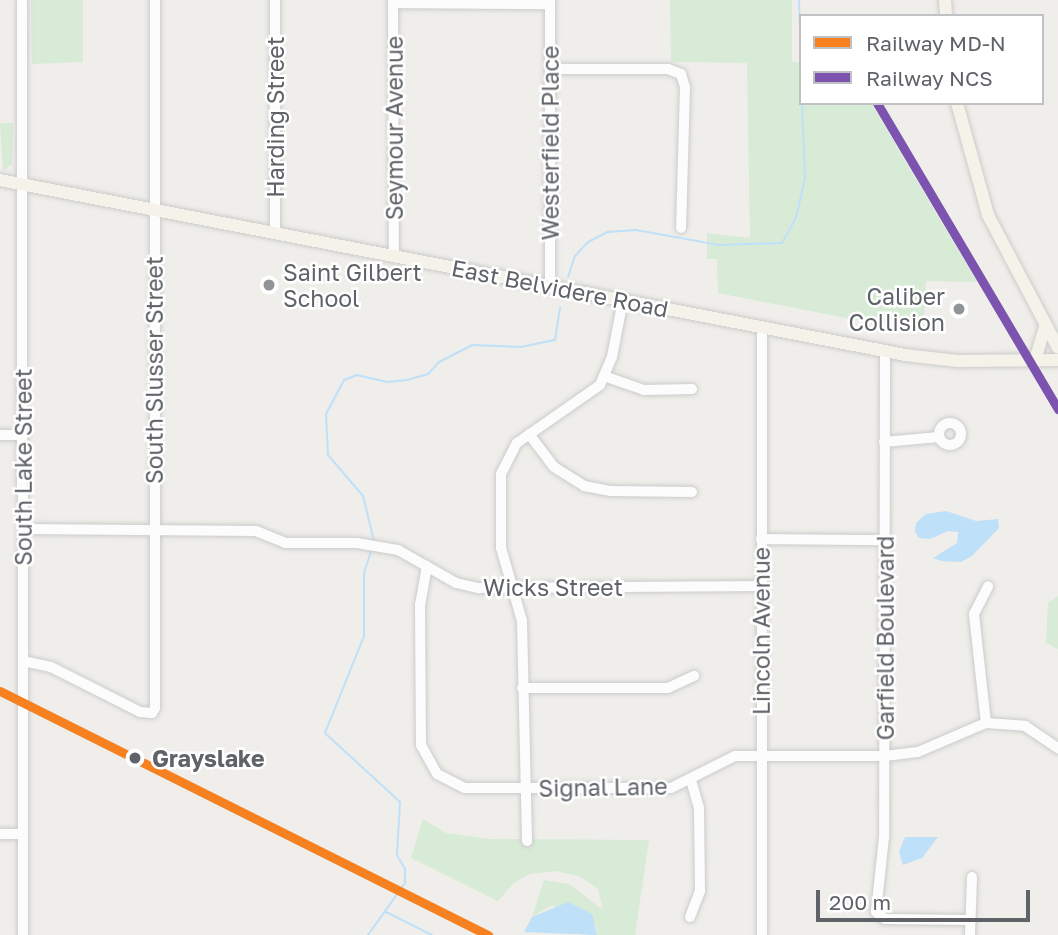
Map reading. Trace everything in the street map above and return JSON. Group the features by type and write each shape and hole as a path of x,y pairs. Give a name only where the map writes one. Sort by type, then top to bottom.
{"main road":[{"path":"958,105 988,215 1058,348"},
{"name":"East Belvidere Road","path":"0,180 885,352 958,361 1058,360"},
{"path":"1035,360 1045,327"}],"street":[{"name":"South Lake Street","path":"22,0 23,935"},
{"name":"South Slusser Street","path":"23,661 51,667 146,714 156,701 155,0"},
{"name":"Harding Street","path":"275,0 275,233"},
{"path":"393,2 550,2"},
{"name":"Seymour Avenue","path":"393,2 394,256"},
{"name":"Westerfield Place","path":"550,2 550,286"},
{"path":"550,69 668,69 681,75 685,87 681,229"},
{"path":"527,841 522,789 522,621 501,548 501,474 511,450 529,434 583,400 604,376 623,300"},
{"name":"Lincoln Avenue","path":"762,327 762,935"},
{"name":"Garfield Boulevard","path":"885,352 884,837 875,906 885,919 970,920"},
{"path":"604,376 644,390 692,389"},
{"path":"529,434 554,467 584,486 610,491 692,492"},
{"path":"0,435 23,435"},
{"path":"884,442 939,437"},
{"name":"Wicks Street","path":"23,529 256,531 285,543 357,543 398,550 467,587 761,586"},
{"path":"761,540 885,540"},
{"name":"Signal Lane","path":"427,566 420,604 421,733 426,757 437,774 454,785 522,789 657,789 691,780 735,756 885,756 918,752 986,723"},
{"path":"988,586 974,614 986,723 1025,726 1058,748"},
{"path":"522,688 668,688 694,676"},
{"path":"690,917 700,891 699,808 691,780"},
{"path":"0,834 23,834"},
{"path":"970,935 972,877"}],"green space":[{"path":"31,0 83,0 83,62 32,64"},
{"path":"670,0 792,0 792,62 799,62 799,105 872,105 977,282 926,281 923,333 718,293 717,259 707,259 707,233 750,238 747,63 671,62"},
{"path":"0,123 13,123 12,164 3,171"},
{"path":"1058,596 1058,649 1046,643 1048,603"},
{"path":"423,819 446,833 489,839 649,840 635,935 597,935 596,926 552,905 532,917 544,880 569,884 603,910 598,889 579,876 555,871 530,874 514,883 498,901 411,858"}],"water":[{"path":"946,511 976,521 998,519 999,528 972,556 961,562 942,561 933,558 957,543 958,532 948,531 930,539 919,538 915,532 916,523 926,514"},
{"path":"905,837 938,837 922,858 903,865 899,852"},
{"path":"568,902 592,914 597,935 524,932 532,917"}],"waterway":[{"path":"799,0 800,14"},
{"path":"568,277 575,256 588,242 608,232 636,230 719,245 782,243 796,218 805,178 802,105"},
{"path":"374,541 363,496 328,455 326,414 344,380 357,375 387,382 407,380 428,374 439,362 473,345 521,347 555,340 560,307"},
{"path":"368,935 405,883 405,869 397,855 400,802 325,733 364,636 364,573 371,551"},
{"path":"386,912 432,935"}],"rail line":[{"name":"NCS","path":"878,105 1058,409"},
{"name":"MD-N","path":"0,691 488,935"}],"place":[{"name":"Saint Gilbert School","path":"269,285"},
{"name":"Caliber Collision","path":"959,309"},
{"name":"Grayslake","path":"135,758"}]}
